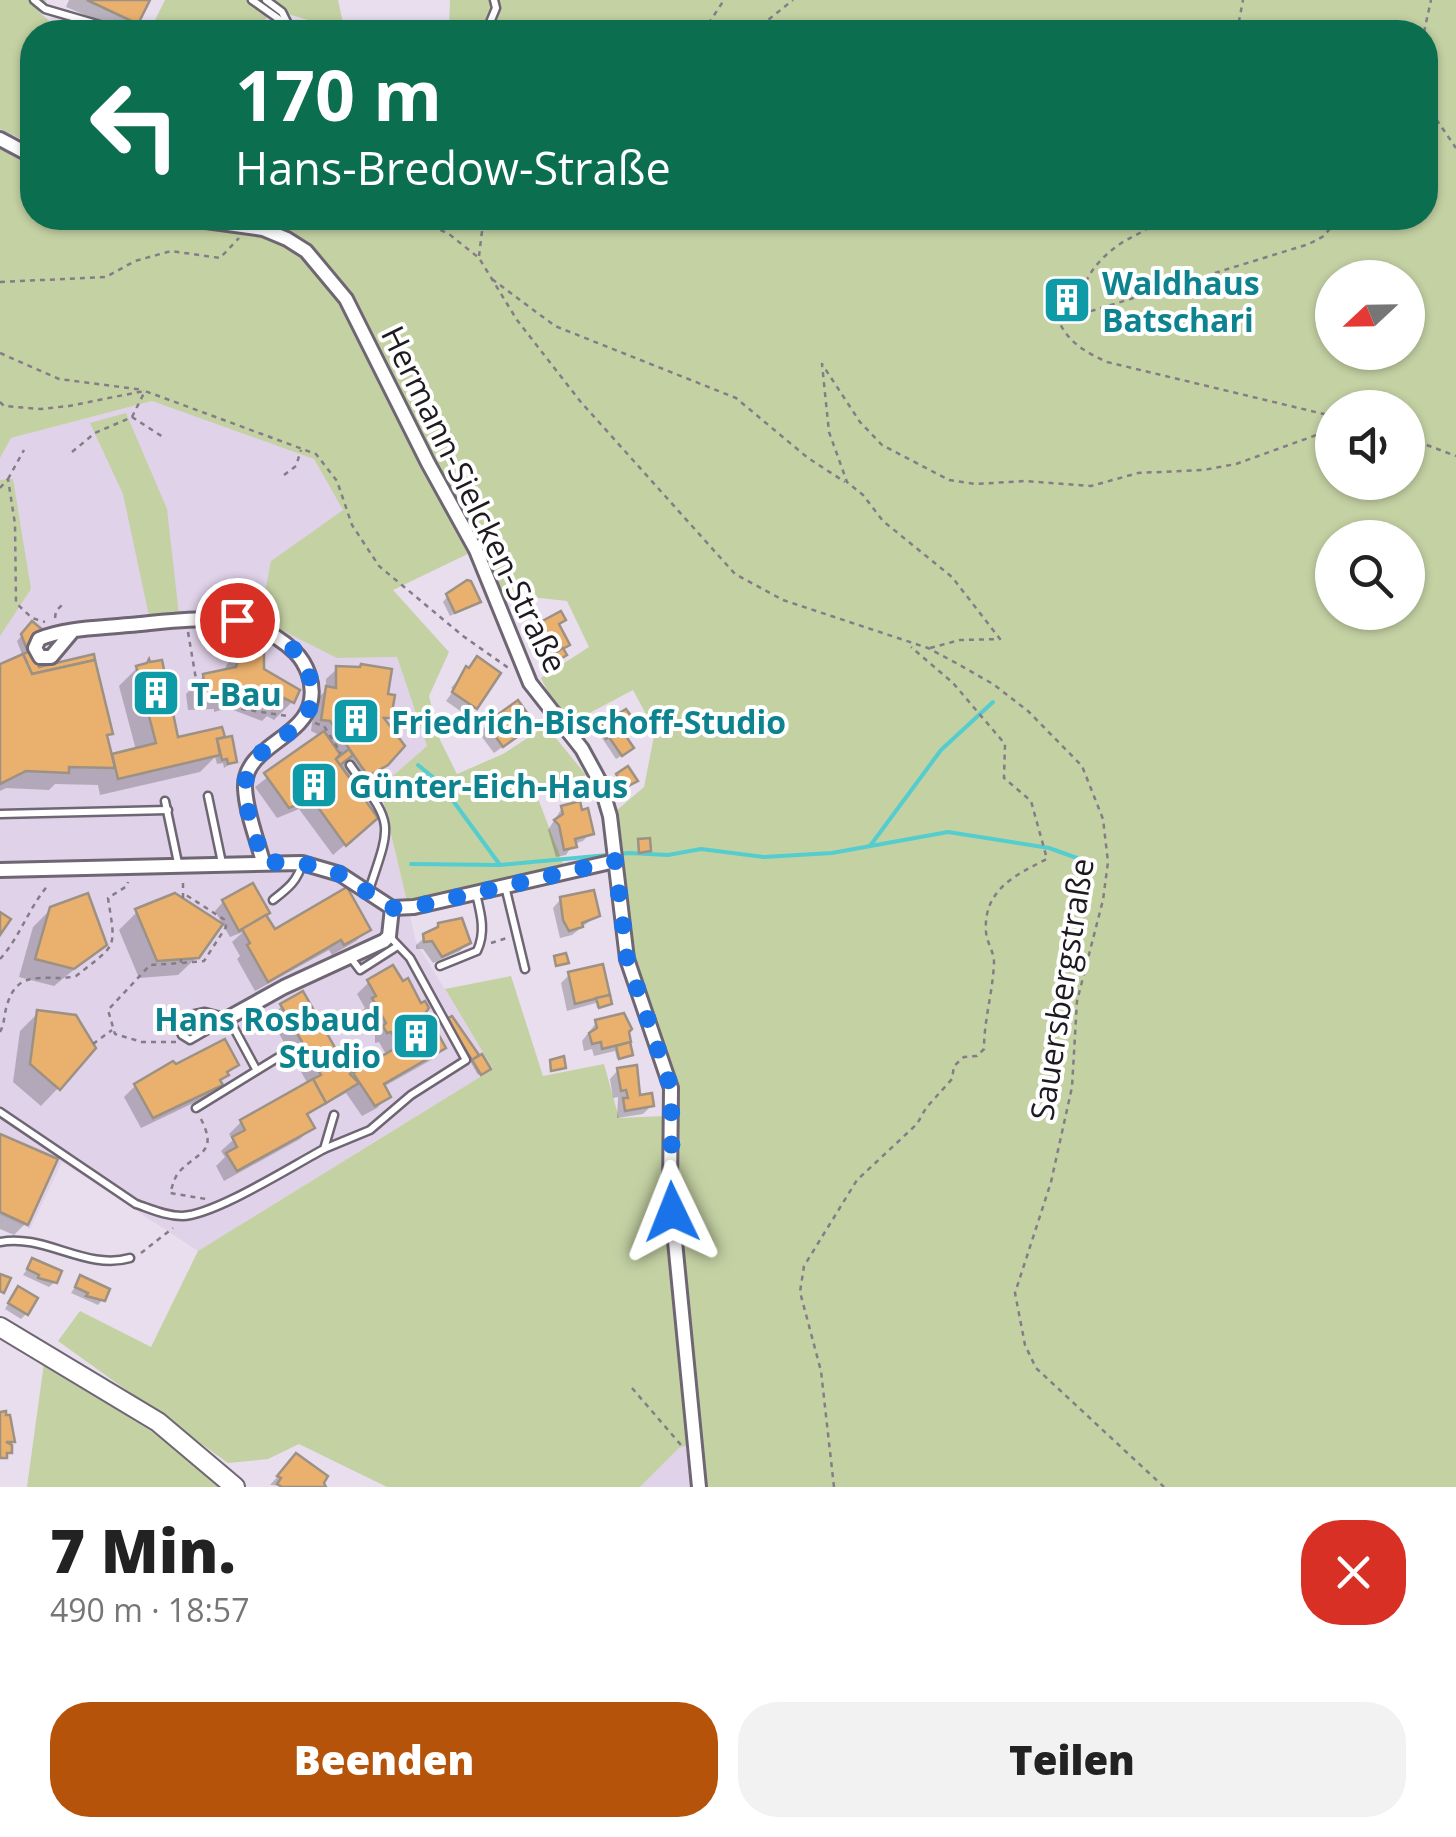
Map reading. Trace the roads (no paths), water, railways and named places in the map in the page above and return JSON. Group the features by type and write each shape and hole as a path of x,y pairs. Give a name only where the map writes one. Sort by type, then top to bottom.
{"main road":[{"path":"0,1327 158,1422 235,1487"}],"street":[{"name":"Hermann-Sielcken-Straße","path":"265,230 306,251 354,312 428,464 476,550 530,683 582,748 600,782 610,816 627,959 671,1088 674,1234 699,1487"},
{"path":"72,632 186,620 237,620 280,637 301,658 312,682 308,720 254,761 247,774 245,788 263,862"},
{"path":"0,870 302,863 340,874 392,908 414,907 614,856"},
{"path":"228,1018 284,987 393,942 392,908"}],"lane":[{"path":"34,0 45,9 83,20"},
{"path":"252,0 275,20"},
{"path":"266,0 282,12 284,20"},
{"path":"350,766 384,812 387,835 368,891"},
{"path":"208,796 222,864"},
{"path":"166,800 181,865"},
{"path":"0,814 168,810"},
{"path":"273,900 291,886 302,863"},
{"path":"505,884 525,968"},
{"path":"440,966 477,951 480,946 482,919 475,892"},
{"path":"0,1112 136,1204 184,1216 212,1204 370,1130 411,1096 466,1060 410,958 393,942"},
{"path":"228,1018 190,1040 178,1026 181,1016 205,1012 228,1018 256,1070"},
{"path":"198,1112 287,1052"},
{"path":"324,1149 334,1115"},
{"path":"0,1242 10,1240 62,1250 111,1264 130,1258"}],"waterway":[{"path":"870,846 941,750 993,702"},
{"path":"418,765 440,783 500,865"},
{"path":"411,864 500,865 629,853 668,855 701,849 764,857 832,853 948,832 1049,848 1077,858"}],"place":[{"name":"Waldhaus Batschari","path":"1067,300"},
{"name":"T-Bau","path":"156,693"},
{"name":"Friedrich-Bischoff-Studio","path":"356,721"},
{"name":"Günter-Eich-Haus","path":"314,785"},
{"name":"Hans Rosbaud Studio","path":"416,1036"}]}
